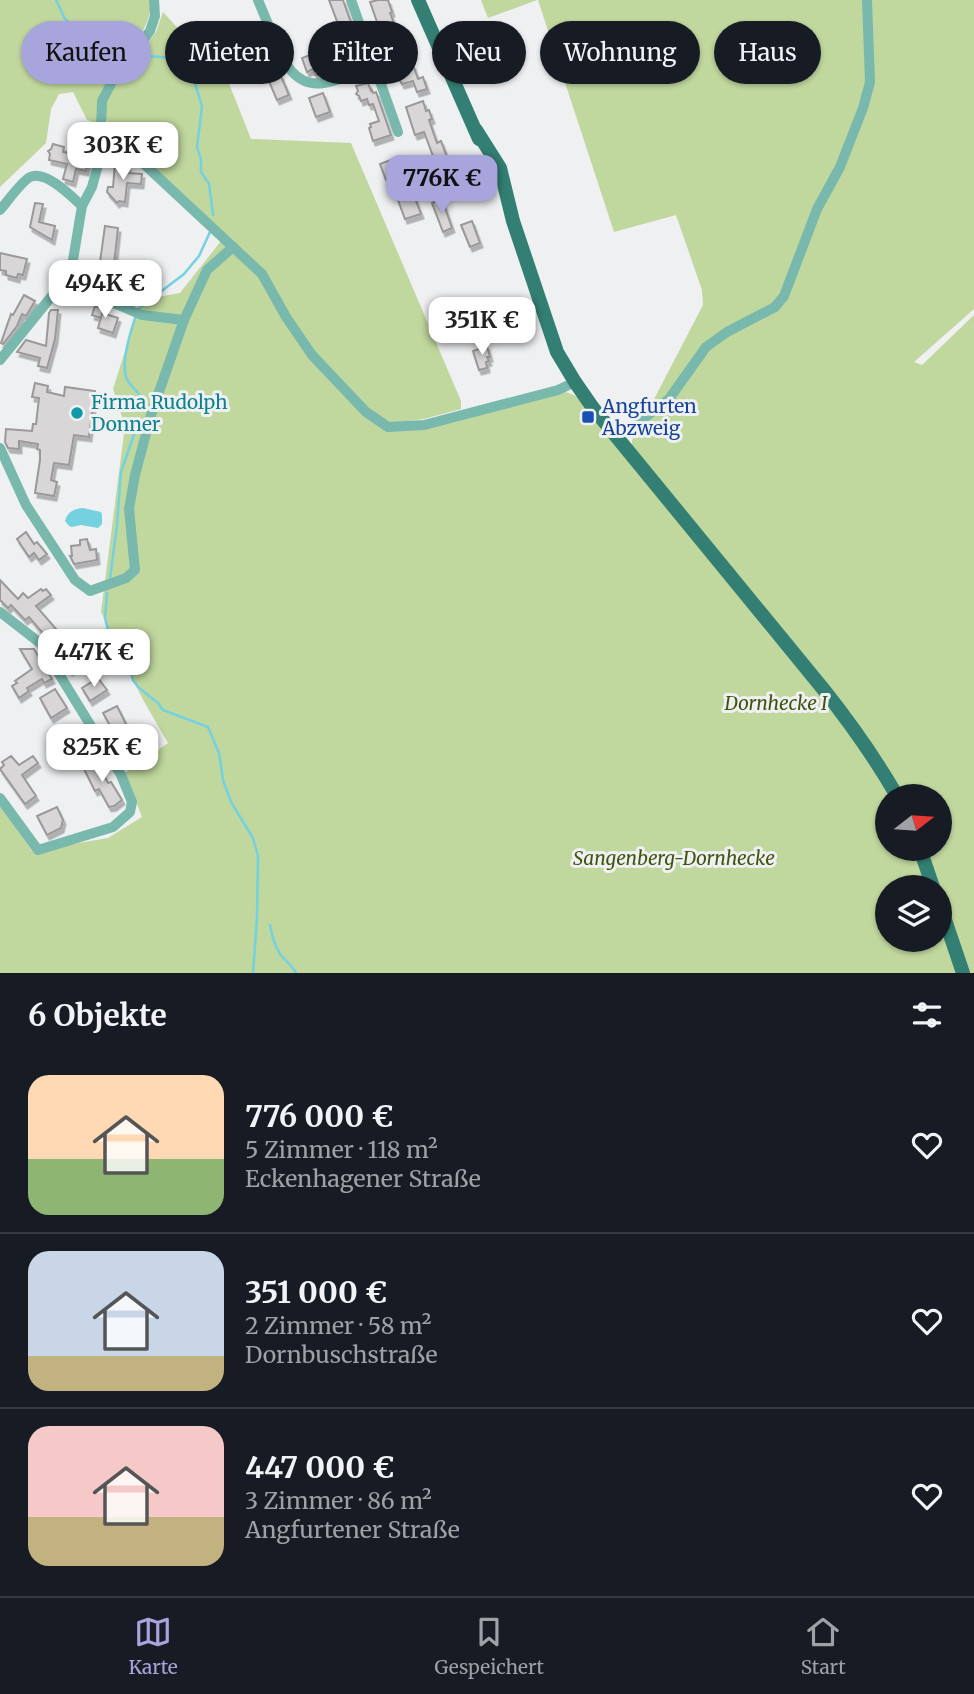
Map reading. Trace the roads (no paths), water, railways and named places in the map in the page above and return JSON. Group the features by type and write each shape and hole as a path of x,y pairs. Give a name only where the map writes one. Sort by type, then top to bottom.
{"main road":[{"path":"418,0 475,130 500,168 513,220 558,352 575,382 824,690 867,746 890,784"},
{"path":"952,939 964,973"}],"street":[{"path":"0,360 68,276 82,206 92,187 100,158 102,101 113,80 149,31 155,16 154,0"},
{"path":"258,0 285,64 293,74 308,82"},
{"path":"351,0 359,21"},
{"path":"618,438 669,399 706,347 727,332 775,307 784,296 817,209 841,167 863,108 870,82 867,0"},
{"path":"382,84 398,132"},
{"path":"100,132 116,138 262,274 286,317 312,355 366,412 388,426 424,425 558,390 575,382"},
{"path":"0,210 28,178 37,175 51,180 82,206"},
{"path":"0,448 26,505 75,580 90,591 126,578 135,570 129,509 151,415 184,320 207,270 233,247"},
{"path":"68,276 116,304 142,315 184,320"},
{"path":"0,612 40,643 121,775 132,802 130,812 113,827 38,850 0,798"}],"water":[{"path":"83,508 101,512 102,524 98,528 81,525 72,527 65,521 72,511"}],"waterway":[{"path":"56,0 67,21"},
{"path":"151,56 175,58 185,66 194,81 202,106 197,147 201,172 209,184 213,215"},
{"path":"138,309 184,274 199,256 210,232"},
{"path":"136,315 127,346 125,370 128,381 141,397 142,406"},
{"path":"110,579 121,472 139,420"},
{"path":"107,593 105,618 111,642 121,650 133,680 163,710 208,727 219,753 223,780 231,802 253,838 258,856 253,973"},
{"path":"270,925 278,951 296,973"}],"place":[{"name":"Firma Rudolph Donner","path":"77,413"},
{"name":"Angfurten Abzweig","path":"588,417"}],"park label":[{"name":"Dornhecke I","path":"776,703"},
{"name":"Sangenberg-Dornhecke","path":"674,858"}]}
